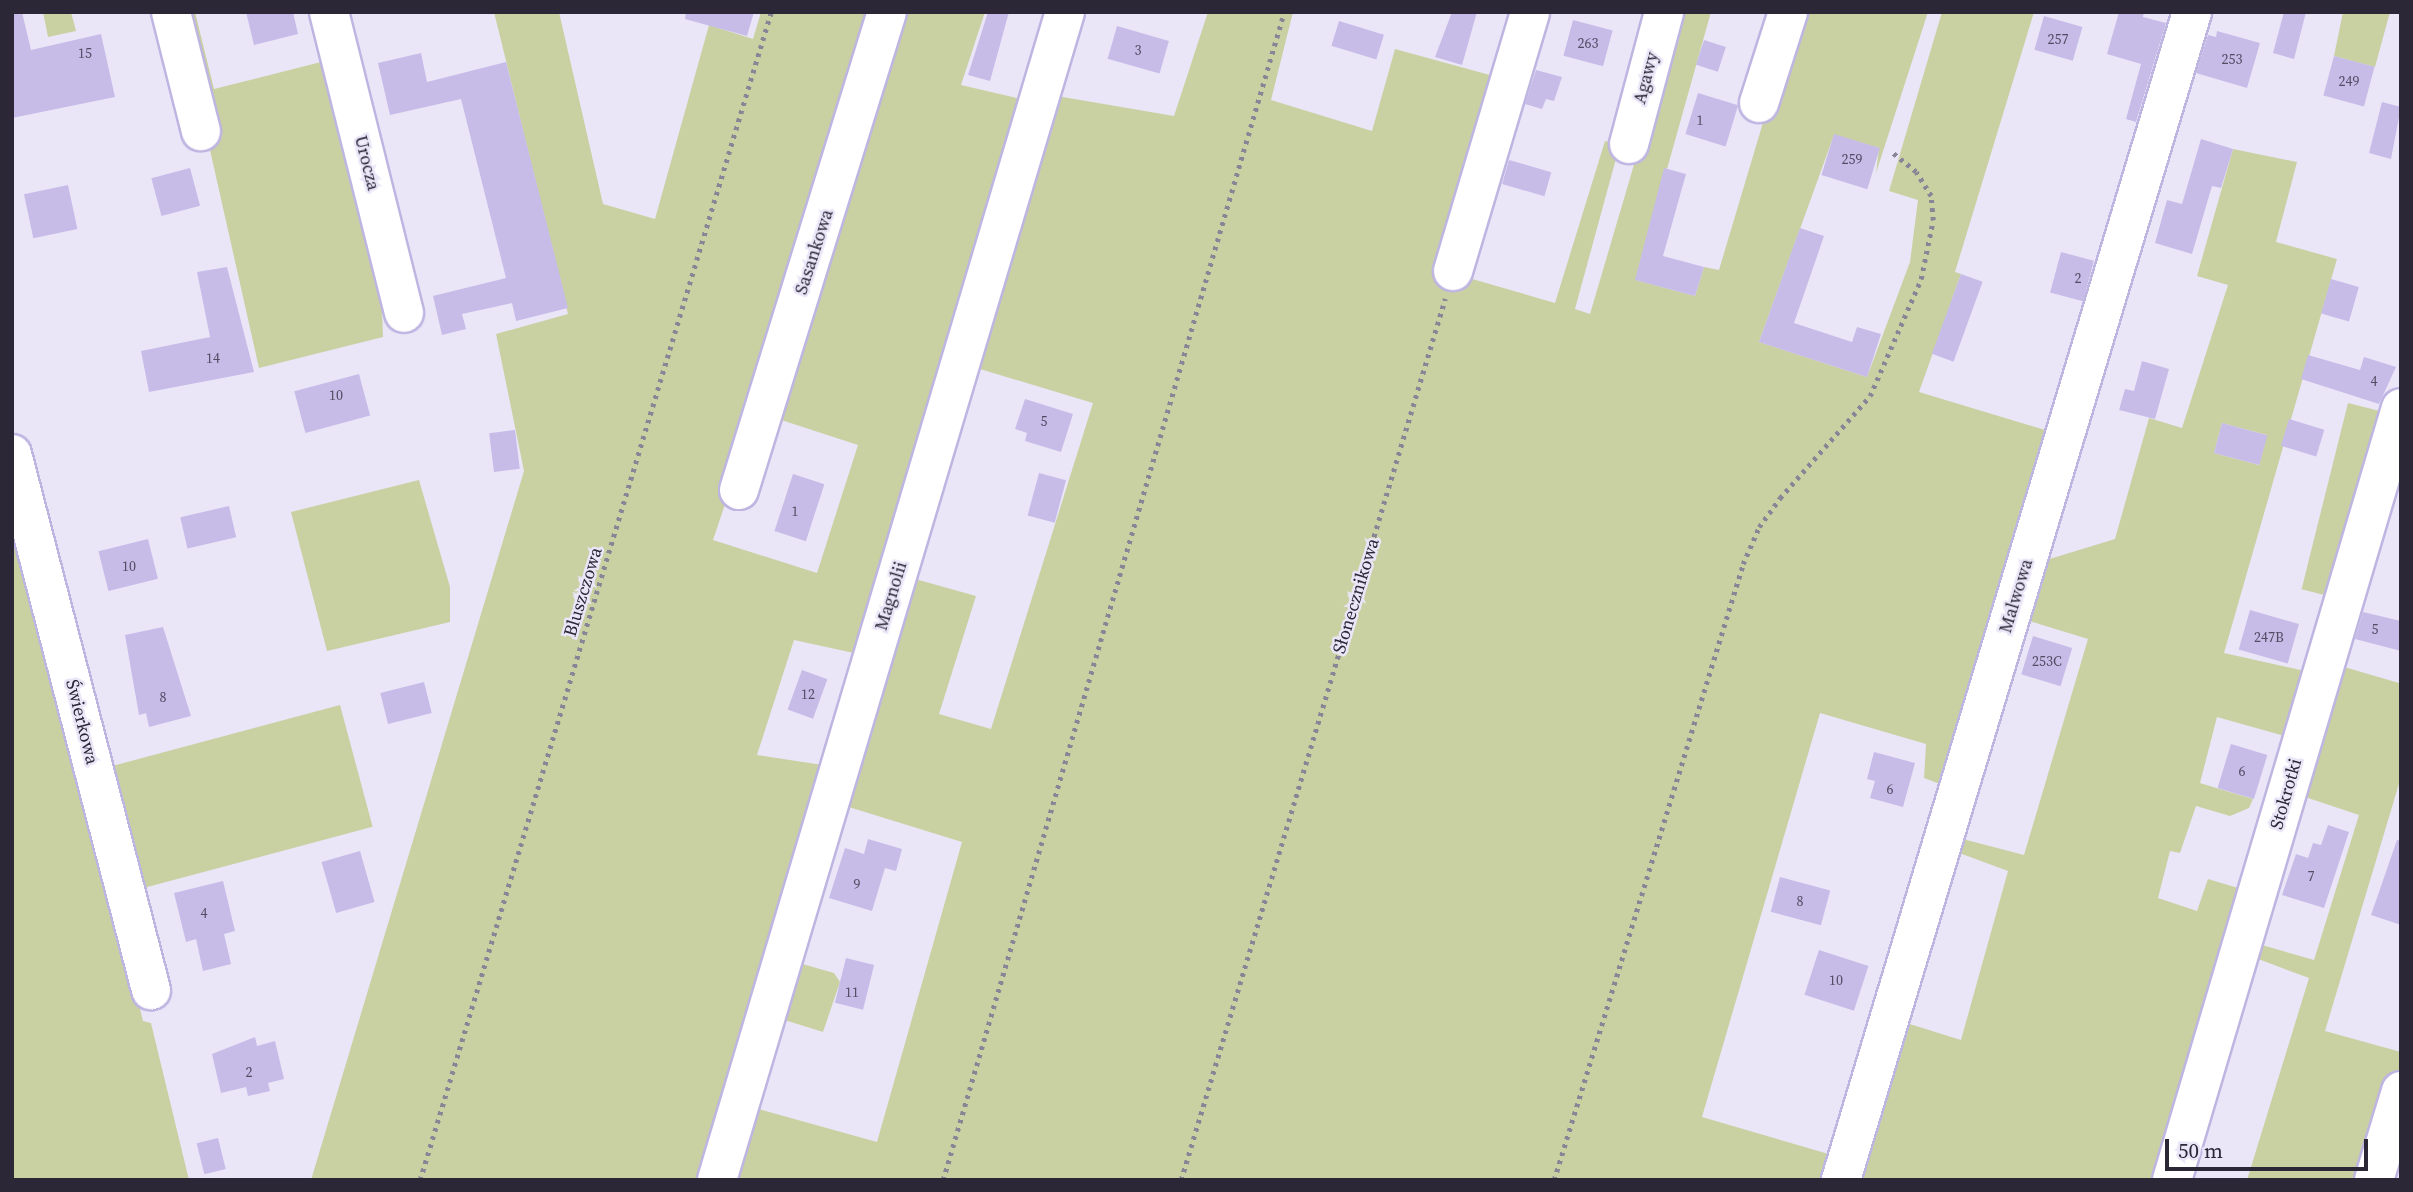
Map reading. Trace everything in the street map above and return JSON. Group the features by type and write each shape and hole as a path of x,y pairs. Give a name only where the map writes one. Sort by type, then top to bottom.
{"street":[{"path":"170,12 201,131"},
{"name":"Urocza","path":"329,12 404,313"},
{"name":"Sasankowa","path":"739,490 887,12"},
{"name":"Magnolii","path":"717,1180 1065,12"},
{"path":"1453,271 1530,12"},
{"name":"Agawy","path":"1629,144 1664,12"},
{"path":"1759,103 1788,12"},
{"name":"Malwowa","path":"1841,1180 2192,12"},
{"name":"Stokrotki","path":"2172,1180 2401,408"},
{"name":"Świerkowa","path":"12,454 151,990"},
{"path":"2374,1180 2401,1091"}],"path":[{"name":"Bluszczowa","path":"420,1180 771,12"},
{"path":"943,1180 1284,12"},
{"path":"1554,1180 1743,564 1759,527 1787,488 1870,396 1921,279 1933,220 1931,196 1916,172 1891,152"},
{"name":"Słonecznikowa","path":"1181,1180 1453,271"}],"green space":[{"path":"43,12 71,12 76,31 48,37"},
{"path":"179,12 195,12 214,89 325,61 380,257 383,337 259,368"},
{"path":"494,12 559,12 603,204 655,219 709,25 753,39 761,12 985,12 961,85 1025,100 863,655 794,640 757,755 829,766 707,1180 311,1180 524,471 496,334 568,314","holes":["808,257 772,417 858,445 817,573 713,540"]},
{"path":"1208,12 1293,12 1271,100 1372,131 1395,49 1519,83 1462,276 1555,303 1605,141 1620,144 1575,309 1590,314 1679,12 1711,12 1636,280 1695,296 1704,267 1719,270 1796,12 1928,12 1876,173 1879,148 1834,135 1759,342 1867,377 1910,262 1918,200 1889,191 1942,12 2034,12 1955,272 1961,274 1919,392 2055,433 1948,787 1924,778 1926,744 1820,713 1702,1117 1856,1162 1900,1021 1961,1040 2008,871 1962,854 1956,847 1959,838 2024,855 2088,639 2023,619 2043,561 2115,539 2149,418 2182,428 2228,285 2197,276 2233,149 2297,162 2276,242 2337,259 2224,653 2314,673 2295,739 2217,717 2200,783 2253,799 2249,808 2230,816 2196,806 2180,853 2170,851 2158,898 2197,911 2208,879 2248,891 2167,1180 725,1180 748,1106 877,1142 962,842 839,804 908,577 976,596 939,714 991,729 1093,403 970,366 1051,95 1174,116","holes":["2222,423 2267,435 2259,465 2214,453"]},
{"path":"2343,12 2390,12 2375,67 2334,56"},
{"path":"2348,403 2391,414 2344,600 2302,589"},
{"path":"419,480 450,587 450,622 327,651 291,512"},
{"path":"12,490 143,1021 151,1023 189,1180 12,1180"},
{"path":"2334,664 2399,683 2401,679 2401,777 2325,1031 2401,1052 2401,1062 2365,1180 2247,1180 2309,978 2245,954 2288,853 2262,945 2314,960 2359,815 2296,794"},
{"path":"340,705 373,827 139,889 106,768"},
{"path":"792,961 834,973 840,982 823,1032 775,1017"}],"building":[{"path":"12,12 22,12 31,50 101,34 115,97 12,118"},
{"path":"246,12 293,12 298,34 254,45"},
{"path":"686,12 754,12 747,36 685,19"},
{"path":"988,12 1009,12 990,81 968,75"},
{"path":"1452,12 1477,12 1462,65 1435,57"},
{"path":"2119,12 2144,12 2143,17 2166,23 2136,122 2126,119 2141,64 2107,54"},
{"path":"2284,12 2306,12 2294,59 2273,53"},
{"path":"2044,16 2082,27 2073,61 2034,50"},
{"path":"1573,20 1613,31 1603,66 1563,56"},
{"path":"1339,21 1384,35 1376,60 1331,46"},
{"path":"1117,26 1169,41 1160,74 1108,59"},
{"path":"2217,31 2260,43 2247,88 2196,73 2208,35 2216,37"},
{"path":"1704,40 1726,47 1718,72 1696,65"},
{"path":"421,53 427,82 506,62 568,308 516,321 512,303 462,314 466,329 442,335 433,296 506,278 461,99 390,115 378,63"},
{"path":"2334,56 2375,67 2364,106 2323,96"},
{"path":"1536,70 1562,77 1554,101 1546,99 1542,109 1525,104"},
{"path":"1698,93 1738,105 1726,146 1685,134"},
{"path":"2382,102 2401,107 2391,159 2369,153"},
{"path":"1834,134 1880,148 1867,189 1821,175"},
{"path":"2201,139 2233,149 2221,188 2212,186 2192,254 2155,243 2167,200 2182,204"},
{"path":"1509,160 1551,172 1544,196 1502,184"},
{"path":"190,168 200,206 161,216 151,178"},
{"path":"1664,168 1686,174 1663,256 1704,267 1695,296 1635,280"},
{"path":"68,185 77,229 33,238 24,194"},
{"path":"1800,228 1824,236 1794,323 1852,342 1857,327 1881,334 1867,377 1759,342"},
{"path":"2061,252 2094,261 2083,301 2050,293"},
{"path":"227,267 254,372 149,392 141,351 210,337 197,272"},
{"path":"1961,274 1983,282 1954,362 1932,354"},
{"path":"2331,279 2359,287 2349,322 2321,314"},
{"path":"2308,355 2360,370 2364,357 2396,367 2379,404 2301,379"},
{"path":"2142,361 2169,369 2155,419 2119,410 2125,389 2134,391"},
{"path":"359,374 370,416 305,433 294,391"},
{"path":"1025,399 1073,414 1061,452 1025,441 1027,433 1015,429"},
{"path":"2289,419 2324,430 2316,457 2281,446"},
{"path":"2222,423 2267,435 2259,465 2214,453"},
{"path":"515,430 520,469 494,472 489,433"},
{"path":"1039,473 1066,480 1055,523 1028,516"},
{"path":"793,474 824,484 806,541 774,531"},
{"path":"229,506 236,537 187,548 180,517"},
{"path":"148,539 158,579 108,591 99,551"},
{"path":"2250,610 2299,624 2288,663 2239,649"},
{"path":"2363,612 2401,621 2401,651 2355,639"},
{"path":"163,627 191,716 149,727 146,713 139,715 125,635"},
{"path":"2033,636 2072,648 2061,686 2021,674"},
{"path":"802,670 827,679 813,719 788,709"},
{"path":"424,682 432,713 388,724 380,693"},
{"path":"2231,744 2267,755 2254,799 2218,788"},
{"path":"1874,752 1915,763 1903,807 1870,798 1875,781 1867,779"},
{"path":"2328,825 2349,832 2324,908 2282,895 2296,854 2308,858 2313,843 2321,845"},
{"path":"868,839 902,849 896,871 885,868 872,911 829,898 845,848 864,854"},
{"path":"2397,840 2401,841 2401,925 2371,915"},
{"path":"360,851 375,902 336,913 322,862"},
{"path":"1780,877 1830,890 1821,925 1771,912"},
{"path":"223,881 235,931 224,934 231,964 203,971 196,939 186,942 174,893"},
{"path":"1819,950 1868,966 1854,1011 1804,995"},
{"path":"846,958 874,965 863,1010 835,1003"},
{"path":"255,1037 257,1046 275,1041 284,1079 268,1083 270,1091 248,1096 246,1087 221,1093 212,1054"},
{"path":"218,1138 226,1169 204,1174 197,1143"}]}
